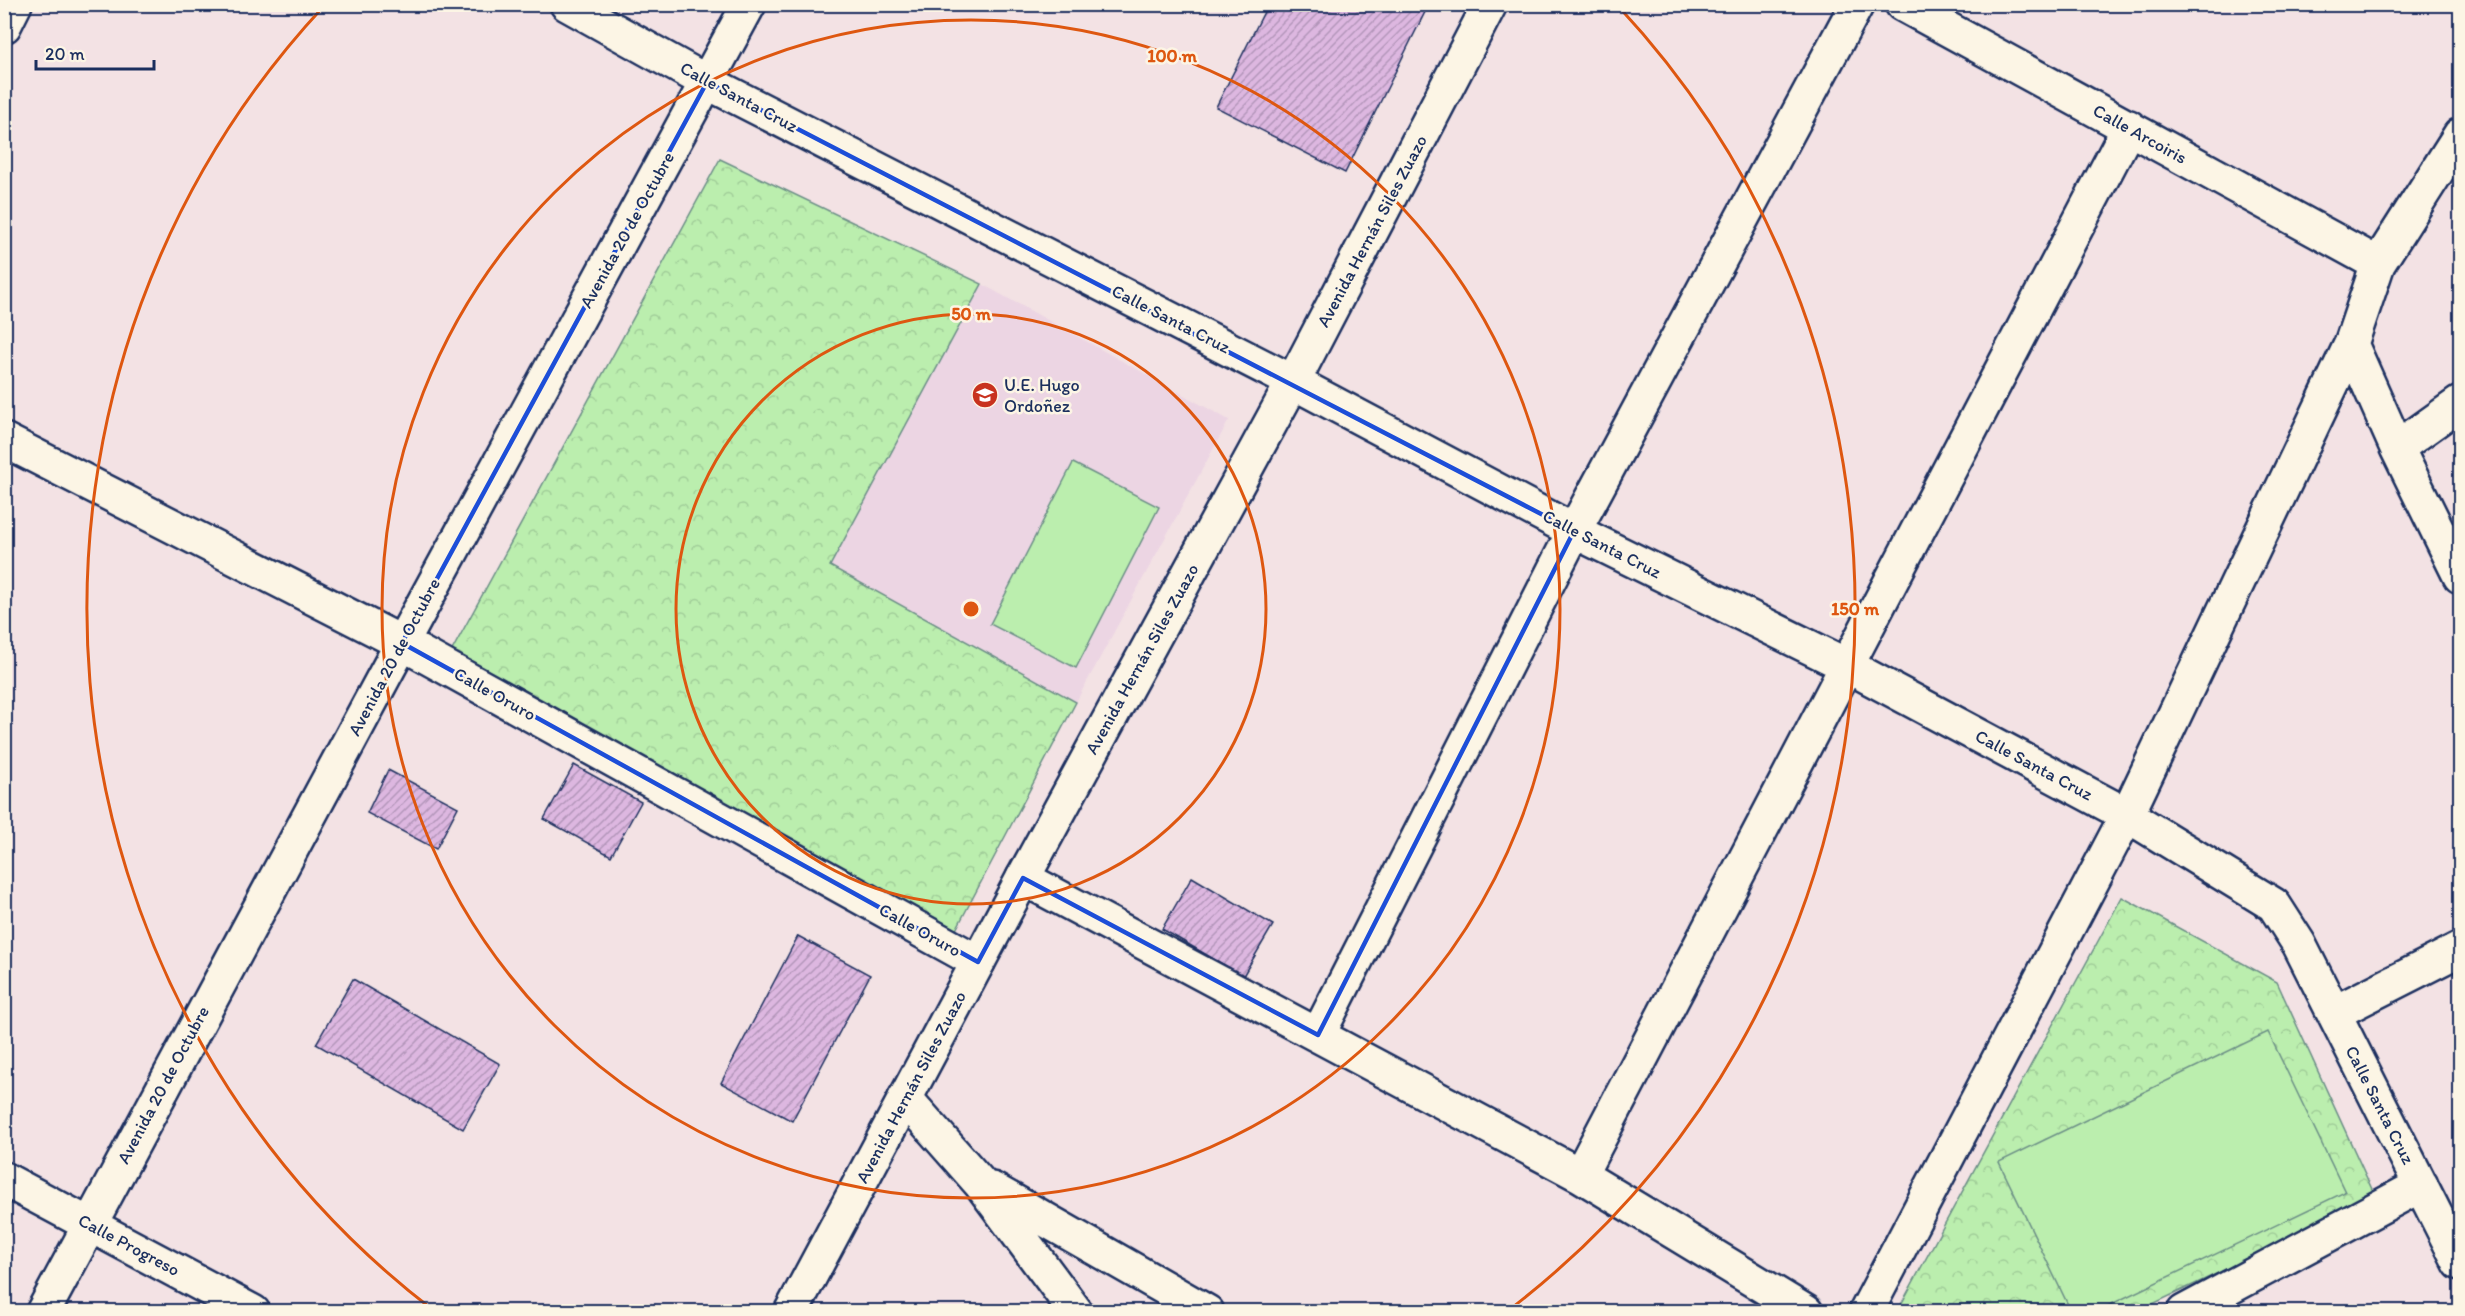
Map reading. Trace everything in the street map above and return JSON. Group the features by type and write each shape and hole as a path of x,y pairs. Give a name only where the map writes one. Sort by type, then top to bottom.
{"street":[{"path":"4,26 15,4"},
{"name":"Calle Santa Cruz","path":"567,4 707,82 1293,382 1574,531 1846,665 2127,815 2274,905 2299,944 2460,1263"},
{"name":"Avenida 20 de Octubre","path":"43,1311 749,4"},
{"name":"Avenida Hernán Siles Zuazo","path":"791,1311 1293,382 1491,4"},
{"path":"1318,1035 1574,531 1857,4"},
{"name":"Calle Arcoiris","path":"1902,4 2378,264"},
{"path":"1580,1175 2129,127"},
{"path":"1866,1311 2127,815 2351,344 2378,264 2460,135"},
{"path":"2351,344 2397,448 2460,576"},
{"path":"2397,448 2460,403"},
{"name":"Calle Oruro","path":"4,440 402,643 978,962"},
{"path":"1023,878 1580,1175 1806,1311"},
{"path":"2334,1013 2460,949"},
{"path":"905,1098 980,1183 1076,1311"},
{"name":"Calle Progreso","path":"4,1179 253,1311"},
{"path":"980,1183 1208,1311"},
{"path":"2184,1311 2421,1185"}],"highlighted area":[{"path":"707,82 1574,531 1318,1035 1023,878 978,962 402,643"}],"shaded area":[{"path":"982,284 1229,420 1076,702 829,567"}],"green space":[{"path":"720,159 982,284 830,566 1076,702 950,941 449,656"},
{"path":"1073,463 1159,507 1076,668 990,624"},
{"path":"2122,897 2277,982 2376,1198 2138,1311 1897,1312"},
{"path":"2268,1032 2345,1192 2097,1311 2071,1311 1999,1162"}],"building":[{"path":"1268,4 1429,4 1345,173 1216,107"},
{"path":"574,765 641,802 611,856 544,819"},
{"path":"388,770 458,807 436,849 367,813"},
{"path":"1192,877 1273,925 1243,976 1162,929"},
{"path":"798,936 870,975 792,1121 721,1083"},
{"path":"353,979 500,1064 463,1129 316,1044"}],"place":[{"name":"U.E. Hugo Ordoñez","path":"985,395"}]}
